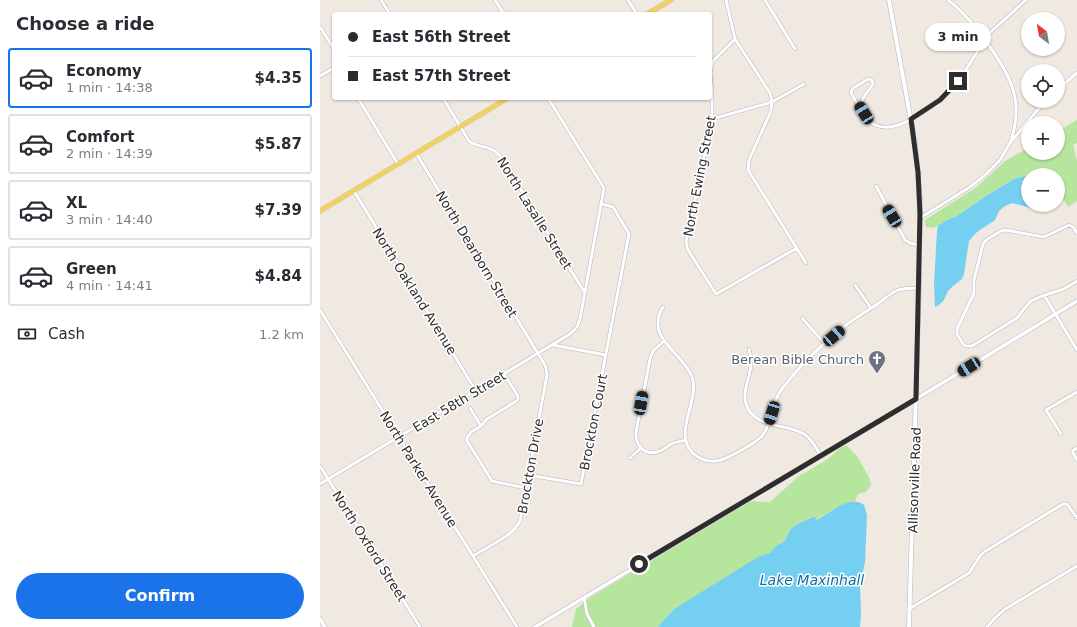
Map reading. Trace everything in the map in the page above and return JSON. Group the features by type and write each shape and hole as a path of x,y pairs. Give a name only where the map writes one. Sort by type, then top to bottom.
{"main road":[{"path":"651,12 671,0"},
{"name":"Allisonville Road","path":"889,0 911,119 918,172 920,218 909,627"},
{"path":"320,211 505,100"}],"street":[{"path":"381,0 389,12"},
{"path":"495,0 503,12"},
{"path":"628,0 636,12"},
{"path":"726,0 735,39 770,94 772,102 771,111 749,160 748,169 806,263"},
{"path":"765,0 795,49"},
{"path":"948,0 964,14 984,39 1006,71 1014,91 1016,107 1016,117 1010,143"},
{"path":"864,113 862,105 864,96 873,84 873,81 870,79 852,89 851,93 864,113 868,119 872,123 884,128 893,127 911,119 940,100 958,81 984,39 1026,0"},
{"path":"320,27 332,46"},
{"name":"North Ewing Street","path":"712,65 713,61 735,39"},
{"path":"320,76 332,69"},
{"path":"1065,83 1077,73"},
{"path":"712,119 772,102 804,84"},
{"path":"359,100 398,164"},
{"name":"North Lasalle Street","path":"443,100 466,137 471,142 479,146 491,148 500,156 585,293"},
{"path":"549,100 604,188 585,293"},
{"name":"North Ewing Street","path":"712,100 712,119 686,244 688,250 716,294 796,248"},
{"path":"920,218 983,178 1000,160 1010,143 1038,108"},
{"name":"North Dearborn Street","path":"416,153 538,354"},
{"path":"876,186 905,240 910,243 920,245"},
{"name":"North Oakland Avenue","path":"354,191 476,391"},
{"name":"Brockton Court","path":"528,475 581,484 629,234 613,207 601,204"},
{"path":"1077,233 1073,227 1068,225 1044,237 1005,230 986,240 982,246 974,280 974,293 957,329 957,334 963,344 966,346 972,346 1017,318 1028,304 1037,298 1064,289 1077,281"},
{"path":"855,285 871,308"},
{"path":"663,307 658,322 659,331 664,341 688,370 693,380 693,390 685,429 686,440 690,449 698,456 704,460 716,461 727,458 759,438 765,432 780,390 810,357 846,325 899,290 919,288"},
{"name":"East 58th Street","path":"320,484 570,334 579,322 585,293"},
{"path":"1044,295 1077,350"},
{"path":"535,627 1077,301"},
{"name":"North Parker Avenue","path":"320,310 517,627"},
{"path":"802,318 825,344"},
{"path":"664,341 654,351 650,359 636,441 641,448 654,453 672,444 686,440"},
{"path":"553,345 606,355"},
{"path":"749,349 752,364 746,393 746,403 753,416 769,423 805,434 811,439 821,456"},
{"name":"Brockton Drive","path":"473,556 509,534 518,526 521,520 547,375 546,367 538,354"},
{"path":"504,374 518,396 518,400 488,419 482,426 470,434 467,441 491,479 496,483 526,488"},
{"path":"1061,434 1046,410 1077,392"},
{"path":"470,408 482,426"},
{"path":"630,458 641,448"},
{"path":"1077,448 1072,451 1077,460"},
{"name":"North Oxford Street","path":"320,466 420,627"},
{"path":"909,609 967,574 984,552 1064,504 1067,504 1077,518"},
{"path":"988,627 1005,609 1077,566"},
{"path":"584,597 587,614 594,627"},
{"path":"320,619 325,627"}],"green space":[{"path":"1077,120 1077,143 1073,145 1077,161 1077,201 1068,207 1065,202 1065,168 1021,168 1021,177 1014,179 957,216 938,226 932,228 926,227 925,220 977,187 1005,161 1021,152 1021,160 1065,160 1065,127"},
{"path":"846,445 857,456 870,479 871,485 866,492 858,494 855,502 840,506 816,520 813,517 794,526 790,530 785,541 776,546 770,553 758,558 674,609 658,627 572,627 576,609 591,597 751,501 770,502 799,476 828,459 840,448"}],"water":[{"path":"1021,177 1021,205 1012,203 1005,206 999,211 995,220 977,232 969,241 962,279 948,291 944,300 935,307 934,285 938,226 957,216 1014,179"},
{"name":"Lake Maxinhall","path":"850,502 858,502 864,505 867,515 865,562 860,585 860,627 658,627 674,609 758,557 770,553 776,546 785,541 790,530 794,526 813,517 817,520 841,505"}],"place":[{"name":"Berean Bible Church","path":"877,374"}],"route":[{"path":"639,564 916,399 920,214 918,172 911,119 927,110 940,100 958,81"}]}
